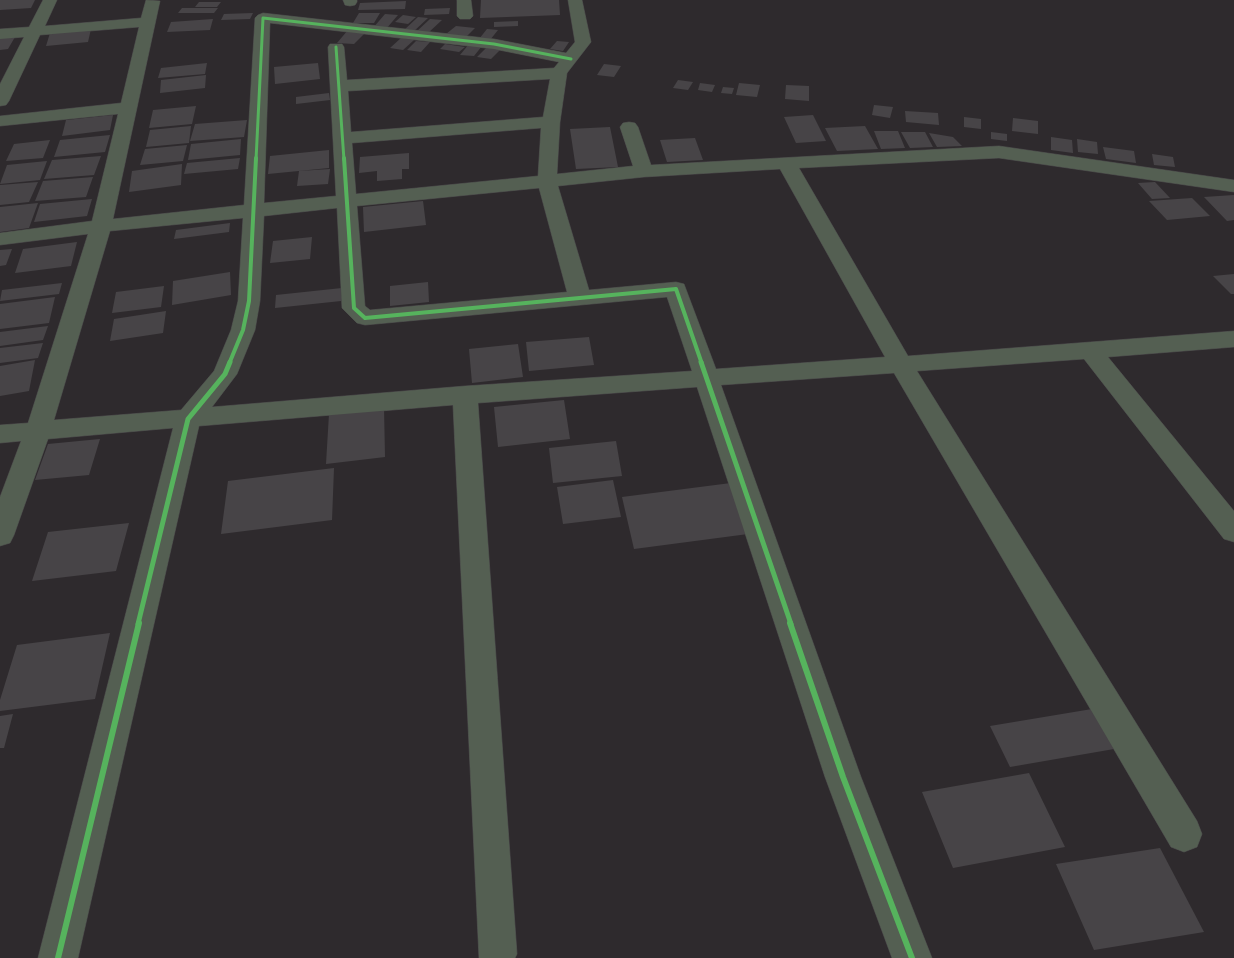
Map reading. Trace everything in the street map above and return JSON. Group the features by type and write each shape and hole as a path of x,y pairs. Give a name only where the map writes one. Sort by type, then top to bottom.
{"street":[{"path":"0,101 50,0"},
{"path":"464,0 464,16"},
{"path":"575,0 583,42 565,66 551,122 547,180 580,298"},
{"path":"0,535 38,431 101,226 153,1"},
{"path":"58,958 188,418 225,374 243,330 249,300 263,18 494,44 565,66"},
{"path":"0,34 148,22"},
{"path":"336,47 354,308 365,318 676,289 843,777 912,958"},
{"path":"339,86 565,66"},
{"path":"0,121 129,106"},
{"path":"343,138 551,122"},
{"path":"629,127 644,171"},
{"path":"0,239 101,226 347,200 644,171 999,152 1234,186"},
{"path":"787,164 900,363 1184,834"},
{"path":"0,434 465,395 1090,351 1234,339"},
{"path":"1090,351 1234,531"},
{"path":"465,395 498,954"}],"building":[{"path":"0,0 35,0 31,8 0,10"},
{"path":"481,0 559,0 560,15 480,18"},
{"path":"406,1 405,9 358,10 360,3"},
{"path":"199,2 221,2 217,7 195,7"},
{"path":"182,8 218,8 214,13 178,13"},
{"path":"450,8 449,14 424,15 425,9"},
{"path":"253,13 250,19 221,20 224,14"},
{"path":"359,13 380,13 374,23 353,23"},
{"path":"385,14 398,15 386,29 373,28"},
{"path":"403,15 416,17 408,24 395,22"},
{"path":"418,17 428,18 413,32 403,31"},
{"path":"213,19 210,30 167,32 171,22"},
{"path":"430,19 442,20 428,33 416,32"},
{"path":"518,21 518,26 494,27 494,22"},
{"path":"456,26 475,28 466,37 446,34"},
{"path":"91,29 88,42 46,46 50,33"},
{"path":"487,29 498,30 490,40 479,39"},
{"path":"348,30 366,32 354,44 337,43"},
{"path":"15,37 8,49 0,50 0,38"},
{"path":"401,38 414,40 403,50 390,48"},
{"path":"416,41 430,42 421,52 407,50"},
{"path":"557,41 569,42 563,51 550,49"},
{"path":"445,44 465,47 459,52 440,49"},
{"path":"469,44 482,46 474,56 460,55"},
{"path":"487,47 501,49 491,59 477,57"},
{"path":"207,63 205,74 158,78 161,68"},
{"path":"318,63 320,79 275,84 274,67"},
{"path":"604,64 621,66 614,77 597,75"},
{"path":"206,75 205,88 160,93 161,80"},
{"path":"678,80 693,82 688,90 673,88"},
{"path":"700,83 715,85 712,92 698,90"},
{"path":"739,83 760,85 757,97 736,95"},
{"path":"786,85 809,86 809,101 785,99"},
{"path":"723,87 734,88 732,94 721,93"},
{"path":"329,93 330,100 296,104 296,97"},
{"path":"874,105 893,107 890,118 872,115"},
{"path":"196,106 192,124 149,128 153,110"},
{"path":"905,111 938,113 939,125 906,122"},
{"path":"113,115 110,130 62,136 66,120"},
{"path":"813,115 826,141 796,143 784,117"},
{"path":"964,117 981,119 981,129 964,127"},
{"path":"1013,118 1038,121 1038,134 1012,131"},
{"path":"247,120 244,137 190,141 195,124"},
{"path":"191,126 189,143 146,147 150,130"},
{"path":"865,126 878,149 837,151 825,128"},
{"path":"610,127 618,167 576,169 570,129"},
{"path":"874,131 898,131 905,148 881,149"},
{"path":"901,132 925,132 933,147 910,148"},
{"path":"991,132 1007,134 1007,141 991,139"},
{"path":"929,133 953,137 962,146 937,147"},
{"path":"110,135 105,152 54,157 60,140"},
{"path":"1051,137 1072,140 1073,153 1051,150"},
{"path":"695,138 703,160 667,162 660,140"},
{"path":"241,139 240,155 188,160 191,144"},
{"path":"1077,139 1097,142 1098,154 1078,152"},
{"path":"50,140 43,158 6,161 14,144"},
{"path":"187,145 183,161 140,165 145,149"},
{"path":"1103,147 1134,151 1136,163 1106,159"},
{"path":"329,150 329,168 268,174 270,156"},
{"path":"409,153 409,169 402,169 402,179 377,181 377,171 359,173 360,157"},
{"path":"1152,154 1173,157 1175,167 1154,165"},
{"path":"101,156 94,175 44,179 52,160"},
{"path":"240,158 238,169 184,174 187,163"},
{"path":"47,161 40,180 0,184 7,165"},
{"path":"182,164 181,185 129,192 132,171"},
{"path":"330,169 328,184 297,186 299,171"},
{"path":"93,177 86,197 35,201 43,181"},
{"path":"38,182 29,202 0,205 0,185"},
{"path":"1155,182 1170,198 1152,199 1138,183"},
{"path":"1234,195 1234,220 1227,221 1204,197"},
{"path":"1192,198 1210,216 1167,220 1149,201"},
{"path":"92,199 87,216 34,222 40,204"},
{"path":"423,201 426,225 364,232 363,207"},
{"path":"38,203 29,228 0,232 0,207"},
{"path":"230,223 229,232 174,239 176,230"},
{"path":"312,237 310,259 270,263 273,241"},
{"path":"77,242 71,266 15,273 23,249"},
{"path":"12,249 6,265 0,266 0,250"},
{"path":"230,272 231,295 172,305 173,281"},
{"path":"1234,274 1234,294 1231,294 1213,276"},
{"path":"428,282 429,302 390,306 390,286"},
{"path":"62,283 59,294 0,301 2,290"},
{"path":"164,286 161,307 112,313 116,292"},
{"path":"342,288 341,301 275,308 276,295"},
{"path":"55,297 49,323 0,329 0,304"},
{"path":"166,311 163,333 110,341 114,319"},
{"path":"48,326 43,340 0,346 0,332"},
{"path":"589,337 594,365 529,371 526,342"},
{"path":"43,343 38,358 0,363 0,348"},
{"path":"518,344 523,377 472,383 469,349"},
{"path":"35,360 29,391 0,396 0,366"},
{"path":"564,400 570,439 498,447 494,407"},
{"path":"384,408 385,457 326,464 329,414"},
{"path":"100,439 89,475 35,480 48,444"},
{"path":"616,441 622,476 553,483 549,448"},
{"path":"334,468 332,520 221,534 228,481"},
{"path":"613,480 621,517 563,524 557,487"},
{"path":"731,483 748,534 634,549 622,497"},
{"path":"129,523 116,571 32,581 48,532"},
{"path":"110,633 95,699 0,711 0,700 17,645"},
{"path":"1092,709 1114,749 1010,767 990,726"},
{"path":"13,714 4,748 0,748 0,716"},
{"path":"1029,773 1065,847 953,868 922,792"},
{"path":"1160,848 1204,932 1094,950 1056,864"}],"cycle path":[{"path":"58,958 188,419 225,374 243,330 249,301 263,18 494,44 571,59"},
{"path":"336,47 354,308 365,318 676,289 843,777 912,958"}]}
